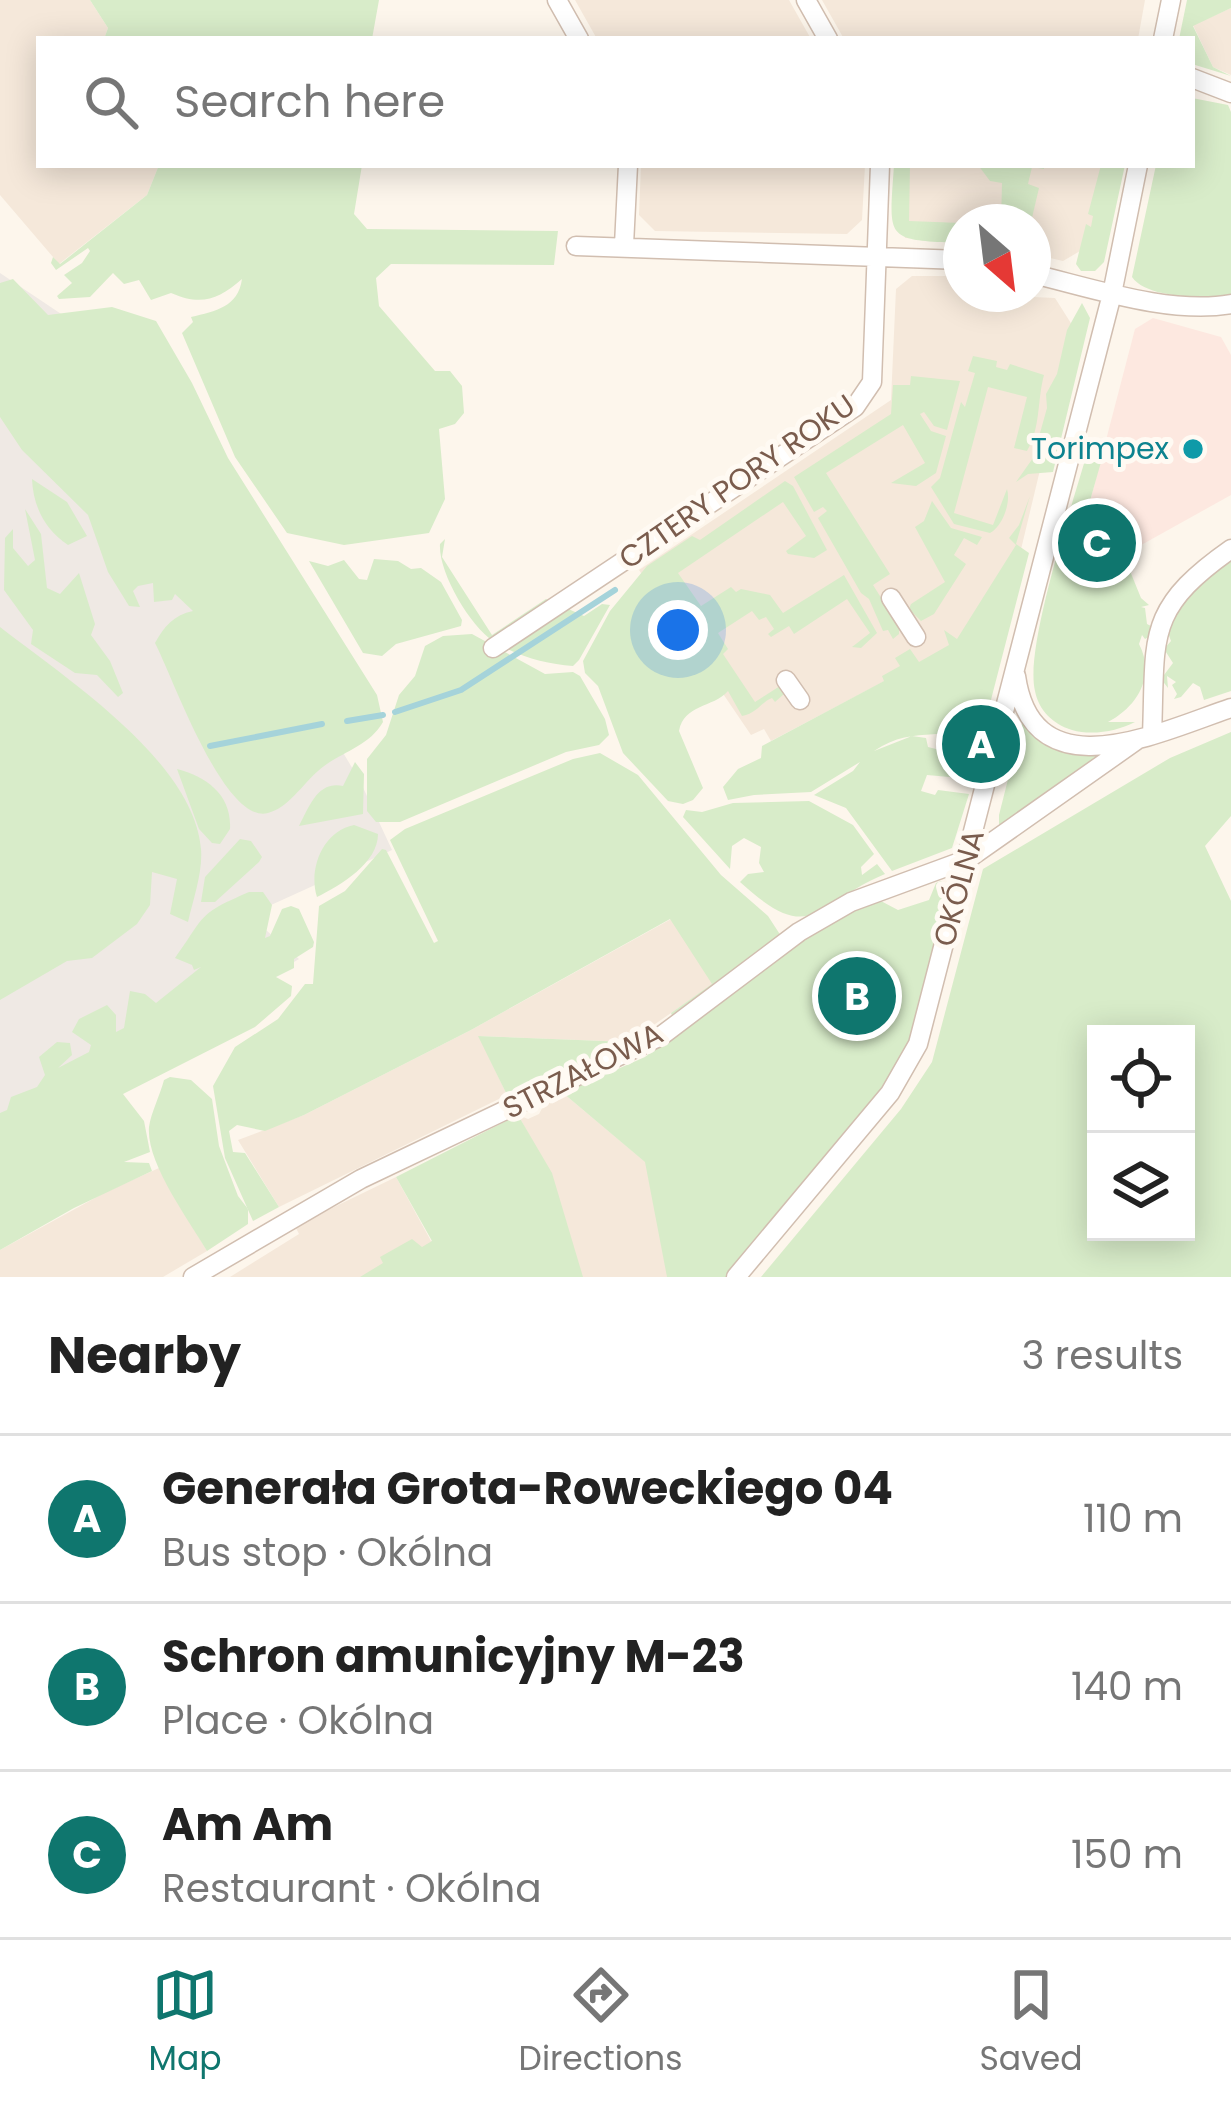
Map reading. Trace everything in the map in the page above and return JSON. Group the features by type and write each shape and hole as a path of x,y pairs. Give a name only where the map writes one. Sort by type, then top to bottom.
{"street":[{"path":"557,0 577,36"},
{"path":"806,0 826,36"},
{"path":"1164,36 1171,0"},
{"path":"1195,79 1231,93"},
{"path":"624,245 628,168"},
{"name":"CZTERY PORY ROKU","path":"493,648 855,407 872,382 880,168"},
{"name":"OKÓLNA","path":"736,1277 904,1071 918,1044 1112,294 1137,168"},
{"path":"576,246 943,259"},
{"path":"1051,279 1185,305 1231,304"},
{"path":"1144,737 1164,614 1179,591 1231,548"},
{"path":"891,598 916,638"},
{"path":"1016,659 1020,696 1045,733 1061,742 1088,747 1144,737 1231,707"},
{"path":"786,680 800,700"},
{"name":"STRZAŁOWA","path":"193,1277 344,1188 661,1036 772,950 827,915 968,859 1144,737"}],"shaded area":[{"path":"0,0 90,0 108,28 105,36 36,36 36,168 158,168 147,195 59,264 0,195"},
{"path":"575,0 789,0 809,36 595,36"},
{"path":"822,0 1145,0 1139,36 842,36"},
{"path":"1231,8 1231,75 1213,67 1193,25"},
{"path":"641,168 865,168 862,220 847,234 655,231 639,215"},
{"path":"894,168 1112,168 1099,240 1063,261 1051,258 1051,204 943,204 943,239 905,238"},
{"path":"0,273 94,336 360,781 392,850 249,915 299,959 0,1139"},
{"path":"912,276 943,276 943,312 1051,312 1051,298 1055,298 1074,328 1012,587 974,634 771,741 764,729 751,735 639,570 891,400 896,289"},
{"path":"1153,318 1221,337 1231,355 1231,495 1125,554 1081,536 1135,329"},
{"path":"671,919 713,984 629,1042 479,1036 507,1095 279,1207 238,1140 304,1115 471,1030"},
{"path":"563,1093 655,1170 676,1277 230,1277 299,1234 295,1226 396,1177 431,1241 551,1174 518,1115 528,1119 539,1114 545,1103"},
{"path":"159,1168 207,1251 163,1277 0,1277 0,1250"}],"green space":[{"path":"90,0 379,0 373,36 105,36 108,28"},
{"path":"1187,0 1231,0 1231,8 1193,26 1213,67 1231,76 1195,65 1195,36 1180,36"},
{"path":"1195,99 1228,105 1231,296 1163,293 1132,277 1155,168 1195,168"},
{"path":"158,168 362,168 354,214 367,229 558,231 554,265 391,264 376,278 379,306 435,371 450,371 462,386 464,413 455,424 439,429 445,499 429,533 344,545 287,533 235,457 182,333 193,322 191,317 231,302 242,279 209,299 171,293 151,300 139,280 124,284 113,273 90,297 59,299 72,283 64,275 90,251 56,270 53,257 60,264 147,195"},
{"path":"894,168 910,168 909,221 943,222 943,242 905,237 893,222"},
{"path":"980,168 1032,168 1028,184 1039,188 1035,204 1001,204 1002,183 990,181"},
{"path":"1100,168 1124,168 1104,262 1095,271 1081,271 1076,264 1086,224 1091,227 1093,216 1088,214"},
{"path":"13,279 48,315 112,307 156,321 228,458 377,695 383,722 377,731 326,765 275,810 251,810 217,773 155,643 170,622 193,611 175,594 172,600 154,602 153,583 133,591 140,607 129,606 108,572 88,515 22,450 0,417 0,283"},
{"path":"1082,303 1090,318 1053,472 1028,474 1016,482 1033,458 1047,408 1046,394 1057,374 1067,330"},
{"path":"973,356 997,361 996,367 1007,370 1010,364 1044,375 1037,423 1027,451 1014,448 1027,397 988,387 954,513 993,525 1007,489 1005,513 990,533 954,524 931,487 940,478 961,402 965,407 975,373 968,371"},
{"path":"911,376 960,381 947,430 934,426 924,412 920,414 931,431 946,436 936,473 916,486 891,483 925,463 903,425 826,473 890,574 873,585 899,626 893,639 888,630 883,631 869,599 818,518 827,511 823,507 814,512 794,477 891,414 893,385 910,385"},
{"path":"1089,446 1106,447 1114,455 1103,455 1084,522 1099,527 1094,546 1101,543 1130,550 1132,555 1107,553 1067,538 1061,553 1096,556 1130,571 1149,605 1141,607 1153,635 1145,639 1142,635 1139,644 1145,668 1141,689 1108,722 1135,722 1113,730 1080,732 1048,716 1037,698 1034,670 1044,607"},
{"path":"32,479 67,502 87,536 68,545 53,532 38,508"},
{"path":"785,481 793,486 827,550 814,558 788,554 806,536 783,502 678,573 701,606 731,587 736,592 770,595 783,613 844,575 877,633 861,648 852,647 870,633 847,599 794,634 789,626 771,637 768,634 774,629 766,617 759,620 752,611 718,633 728,649 723,654 755,702 780,686 784,694 742,716 728,691 687,716 679,731 703,788 683,804 668,801 623,753 598,686 585,673 583,661 610,611 647,566 692,536 700,540"},
{"path":"1030,496 1016,544 1029,553 986,719 960,731 913,736 926,738 928,747 940,750 946,740 957,741 985,730 972,779 927,775 921,791 969,794 952,848 892,871 846,808 814,795 860,762 811,792 728,800 723,787 738,769 761,758 762,746 884,681 882,676 900,666 895,658 910,649 919,662 949,645 944,630 957,639 1016,545 1009,538"},
{"path":"932,501 951,528 982,537 977,545 964,538 954,555 966,564 934,614 921,621 909,609 911,604 945,582 915,527 924,521"},
{"path":"25,509 41,534 47,588 60,594 79,573 95,624 91,635 110,661 123,693 118,697 97,675 75,673 31,644 33,630 4,590 5,538 13,529 13,548 28,566 35,560"},
{"path":"445,539 442,557 492,635 546,599 584,616 602,604 610,605 579,660 573,666 532,658 484,634 450,583 441,556 440,544"},
{"path":"1231,554 1231,691 1204,700 1200,687 1193,683 1174,699 1177,694 1172,685 1176,682 1167,676 1168,688 1161,679 1173,663 1164,649 1171,641 1170,609"},
{"path":"374,559 421,568 441,582 461,626 396,644 382,656 363,653 309,561 328,566 344,560 359,579 367,580"},
{"path":"0,627 90,696 151,753 176,784 193,816 201,858 188,922 170,914 177,879 152,872 150,905 137,924 92,958 67,961 0,1000"},
{"path":"472,634 545,674 580,676 609,735 599,745 566,752 400,822 376,822 367,811 367,759 386,735 399,695 415,676 425,646 443,636"},
{"path":"1023,720 1049,744 1106,754 999,827 999,815"},
{"path":"1231,732 1231,816 1205,846 1231,901 1231,1277 761,1277 901,1109 932,1062 983,869 1170,758"},
{"path":"600,753 638,775 721,875 768,916 781,936 673,1018 671,1013 712,984 670,919 471,1030 304,1115 265,1131 237,1125 229,1131 233,1152 245,1153 279,1207 253,1221 225,1158 213,1086 235,1047 278,1019 305,984 313,984 319,906 345,891 386,850 434,943 438,941 390,840 405,829 573,759"},
{"path":"355,762 364,774 363,814 299,826 316,796 327,787 343,786"},
{"path":"177,769 198,777 222,797 230,829 220,844 212,843 199,829"},
{"path":"809,801 853,825 874,854 861,867 862,875 877,864 885,874 828,907 800,917 764,902 740,882 748,874 764,872 759,863 761,847 744,838 732,846 730,869 683,817 686,810 702,812 733,803"},
{"path":"354,825 378,834 372,854 347,879 317,897 320,853 334,835"},
{"path":"240,839 251,841 262,857 259,862 215,902 201,902 205,877"},
{"path":"941,881 950,892 906,1051 882,1089 729,1277 667,1277 645,1162 563,1093 645,1057 825,922 879,900 898,910 929,900"},
{"path":"249,892 263,892 272,905 265,938 282,909 291,906 299,909 314,942 294,959 294,968 276,977 292,986 291,996 255,1027 123,1094 144,1121 150,1152 124,1162 149,1163 152,1171 0,1250 0,1113 7,1110 11,1097 37,1087 45,1075 39,1057 57,1042 70,1043 72,1055 58,1068 89,1052 91,1045 72,1032 79,1019 107,1005 116,1015 116,1032 124,1028 130,991 156,1003 201,967 194,970 175,958 204,917"},
{"path":"478,1036 629,1042 507,1095"},
{"path":"164,1080 191,1080 212,1099 219,1146 238,1196 248,1209 248,1224 207,1251 170,1191 150,1141 152,1116"},
{"path":"518,1115 552,1173 583,1277 360,1277 383,1263 380,1257 412,1239 422,1247 432,1241 396,1177"}],"waterway":[{"path":"395,712 461,690 615,590"},
{"path":"347,721 383,715"},
{"path":"210,746 322,724"}],"place":[{"name":"Torimpex","path":"1193,449"},
{"name":"Am Am","path":"1097,543"},
{"name":"Generała Grota-Roweckiego 04","path":"981,744"},
{"name":"Schron amunicyjny M-23","path":"857,996"}]}
